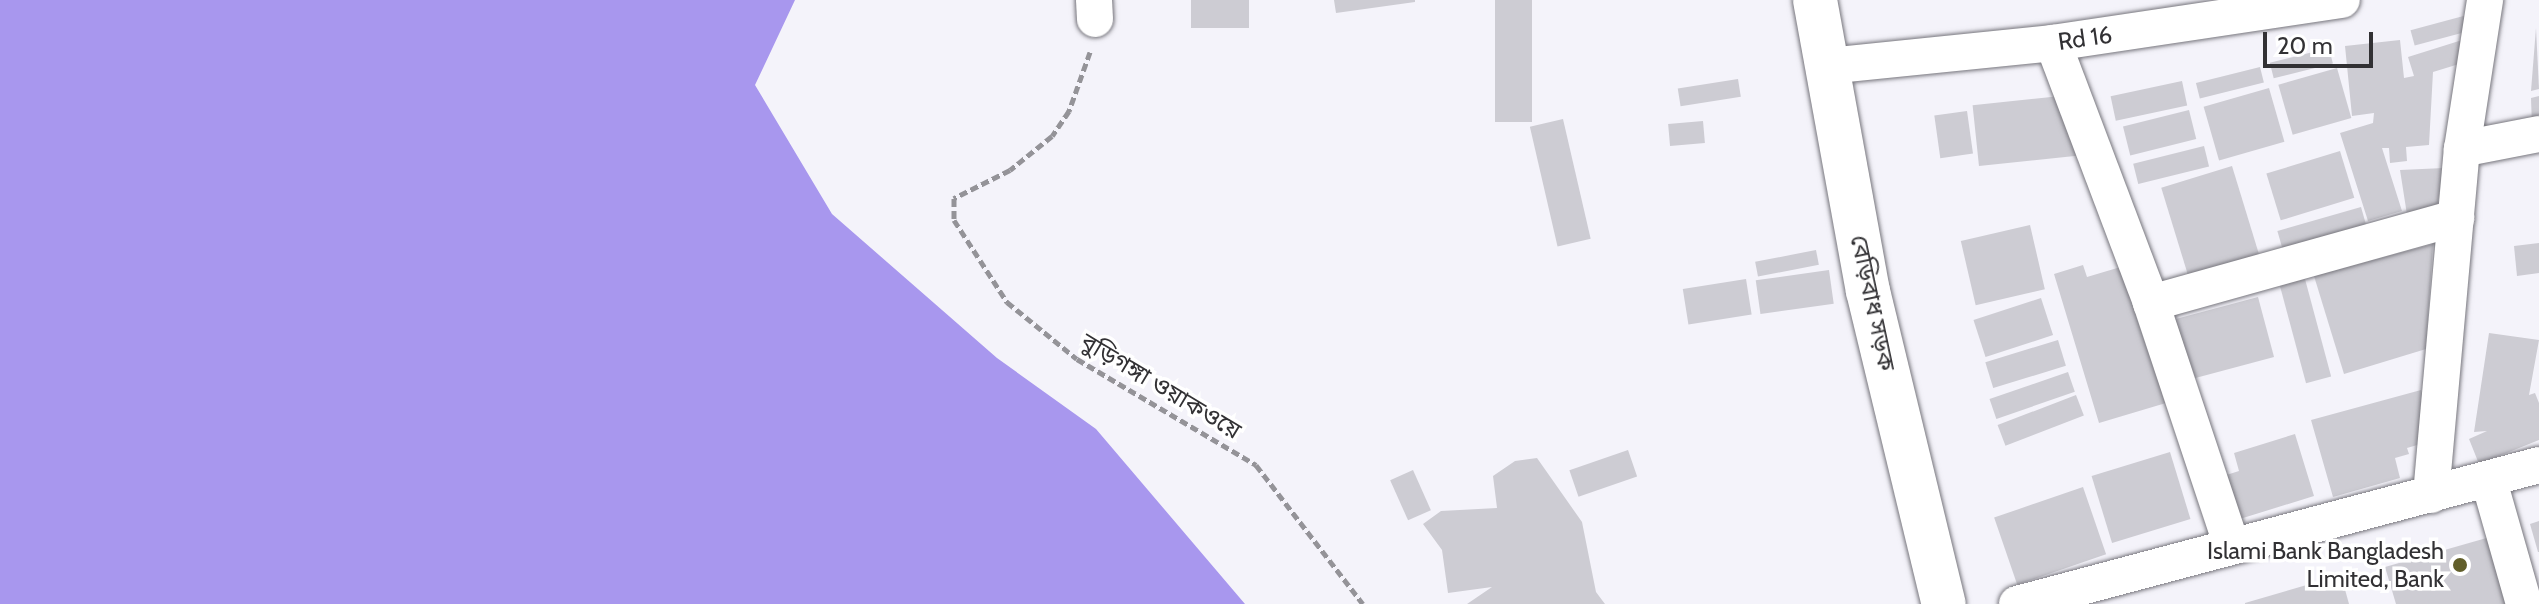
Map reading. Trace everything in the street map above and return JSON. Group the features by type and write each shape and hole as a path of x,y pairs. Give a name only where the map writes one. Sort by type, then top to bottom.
{"highway":[{"name":"বেড়িবাধ সড়ক","path":"1815,0 1868,291 1944,604"}],"street":[{"name":"Rd 16","path":"1827,66 2053,43 2342,0"},
{"path":"2431,495 2462,149 2485,0"},
{"path":"2053,43 2151,303 2231,544"},
{"path":"2462,149 2539,134"},
{"path":"2151,303 2456,218"},
{"path":"2017,604 2231,544 2489,481 2539,465"},
{"path":"2489,481 2524,604"}],"path":[{"name":"বুড়িগঙ্গা ওয়াকওয়ে","path":"1094,9 1089,63 1052,136 1010,170 954,198 954,220 1007,302 1065,349 1256,465 1363,604"}],"shaded area":[{"path":"0,0 795,0 755,85 832,214 997,358 1096,429 1245,604 0,604"}],"building":[{"path":"1191,0 1249,0 1249,28 1191,28"},
{"path":"1334,0 1415,0 1415,2 1336,13"},
{"path":"1495,0 1532,0 1532,122 1495,122"},
{"path":"2482,11 2486,26 2415,46 2411,30"},
{"path":"2536,28 2539,89 2531,91"},
{"path":"2475,36 2482,57 2433,72 2429,145 2406,147 2407,161 2390,163 2389,148 2382,148 2402,211 2368,221 2340,133 2373,123 2374,113 2352,116 2345,46 2400,40 2404,78 2414,76 2408,57"},
{"path":"2329,48 2333,64 2274,78 2270,63"},
{"path":"2260,67 2264,83 2200,98 2196,83"},
{"path":"2337,68 2351,118 2293,135 2278,85"},
{"path":"1738,79 1741,97 1681,106 1678,89"},
{"path":"2182,81 2187,105 2116,121 2111,96"},
{"path":"2269,88 2284,142 2219,161 2204,107"},
{"path":"2080,94 2086,155 1979,166 1973,105"},
{"path":"2539,96 2539,125 2532,127 2531,98"},
{"path":"2189,110 2196,139 2130,156 2123,126"},
{"path":"1967,111 1973,154 1940,158 1934,116"},
{"path":"1563,119 1591,239 1558,246 1530,127"},
{"path":"1703,121 1705,143 1670,146 1668,124"},
{"path":"2204,146 2209,166 2138,184 2133,164"},
{"path":"2340,151 2354,198 2281,220 2266,174"},
{"path":"2232,166 2266,278 2195,300 2161,188"},
{"path":"2444,168 2434,223 2408,221 2400,170"},
{"path":"2361,207 2373,250 2290,274 2277,231"},
{"path":"2030,225 2045,289 1976,305 1961,241"},
{"path":"2539,243 2539,273 2517,276 2514,246"},
{"path":"2433,244 2426,349 2344,374 2314,276"},
{"path":"1816,250 1819,265 1758,277 1755,262"},
{"path":"2134,263 2176,400 2099,423 2054,274 2083,265 2087,277"},
{"path":"1829,270 1834,304 1760,314 1756,280"},
{"path":"1746,279 1752,315 1688,325 1683,289"},
{"path":"2305,279 2331,377 2306,383 2280,286"},
{"path":"2258,297 2274,357 2185,381 2169,321"},
{"path":"2041,298 2053,335 1986,357 1973,320"},
{"path":"2489,333 2539,340 2529,395 2535,393 2539,403 2539,440 2479,464 2469,439 2487,431 2474,432"},
{"path":"2058,340 2066,366 1993,388 1985,362"},
{"path":"2068,372 2075,392 1996,419 1990,399"},
{"path":"2421,390 2432,431 2424,443 2407,448 2409,454 2395,458 2400,478 2333,497 2311,420"},
{"path":"2076,395 2084,416 2005,446 1998,425"},
{"path":"2295,434 2314,496 2230,522 2217,478 2239,471 2234,453"},
{"path":"1628,450 1637,476 1578,497 1569,470"},
{"path":"2170,452 2190,519 2112,543 2092,476"},
{"path":"1537,458 1582,522 1596,592 1605,604 1467,604 1492,587 1448,593 1442,550 1423,524 1441,511 1497,508 1493,476 1515,461"},
{"path":"1413,470 1431,510 1408,520 1390,480"},
{"path":"2083,487 2106,554 2017,585 1994,518"},
{"path":"2539,521 2539,552 2538,552 2530,524"},
{"path":"2490,537 2510,604 2396,604 2385,567"},
{"path":"2341,575 2349,604 2245,604 2245,603"}],"place":[{"name":"Islami Bank Bangladesh Limited, Bank","path":"2460,565"}]}
